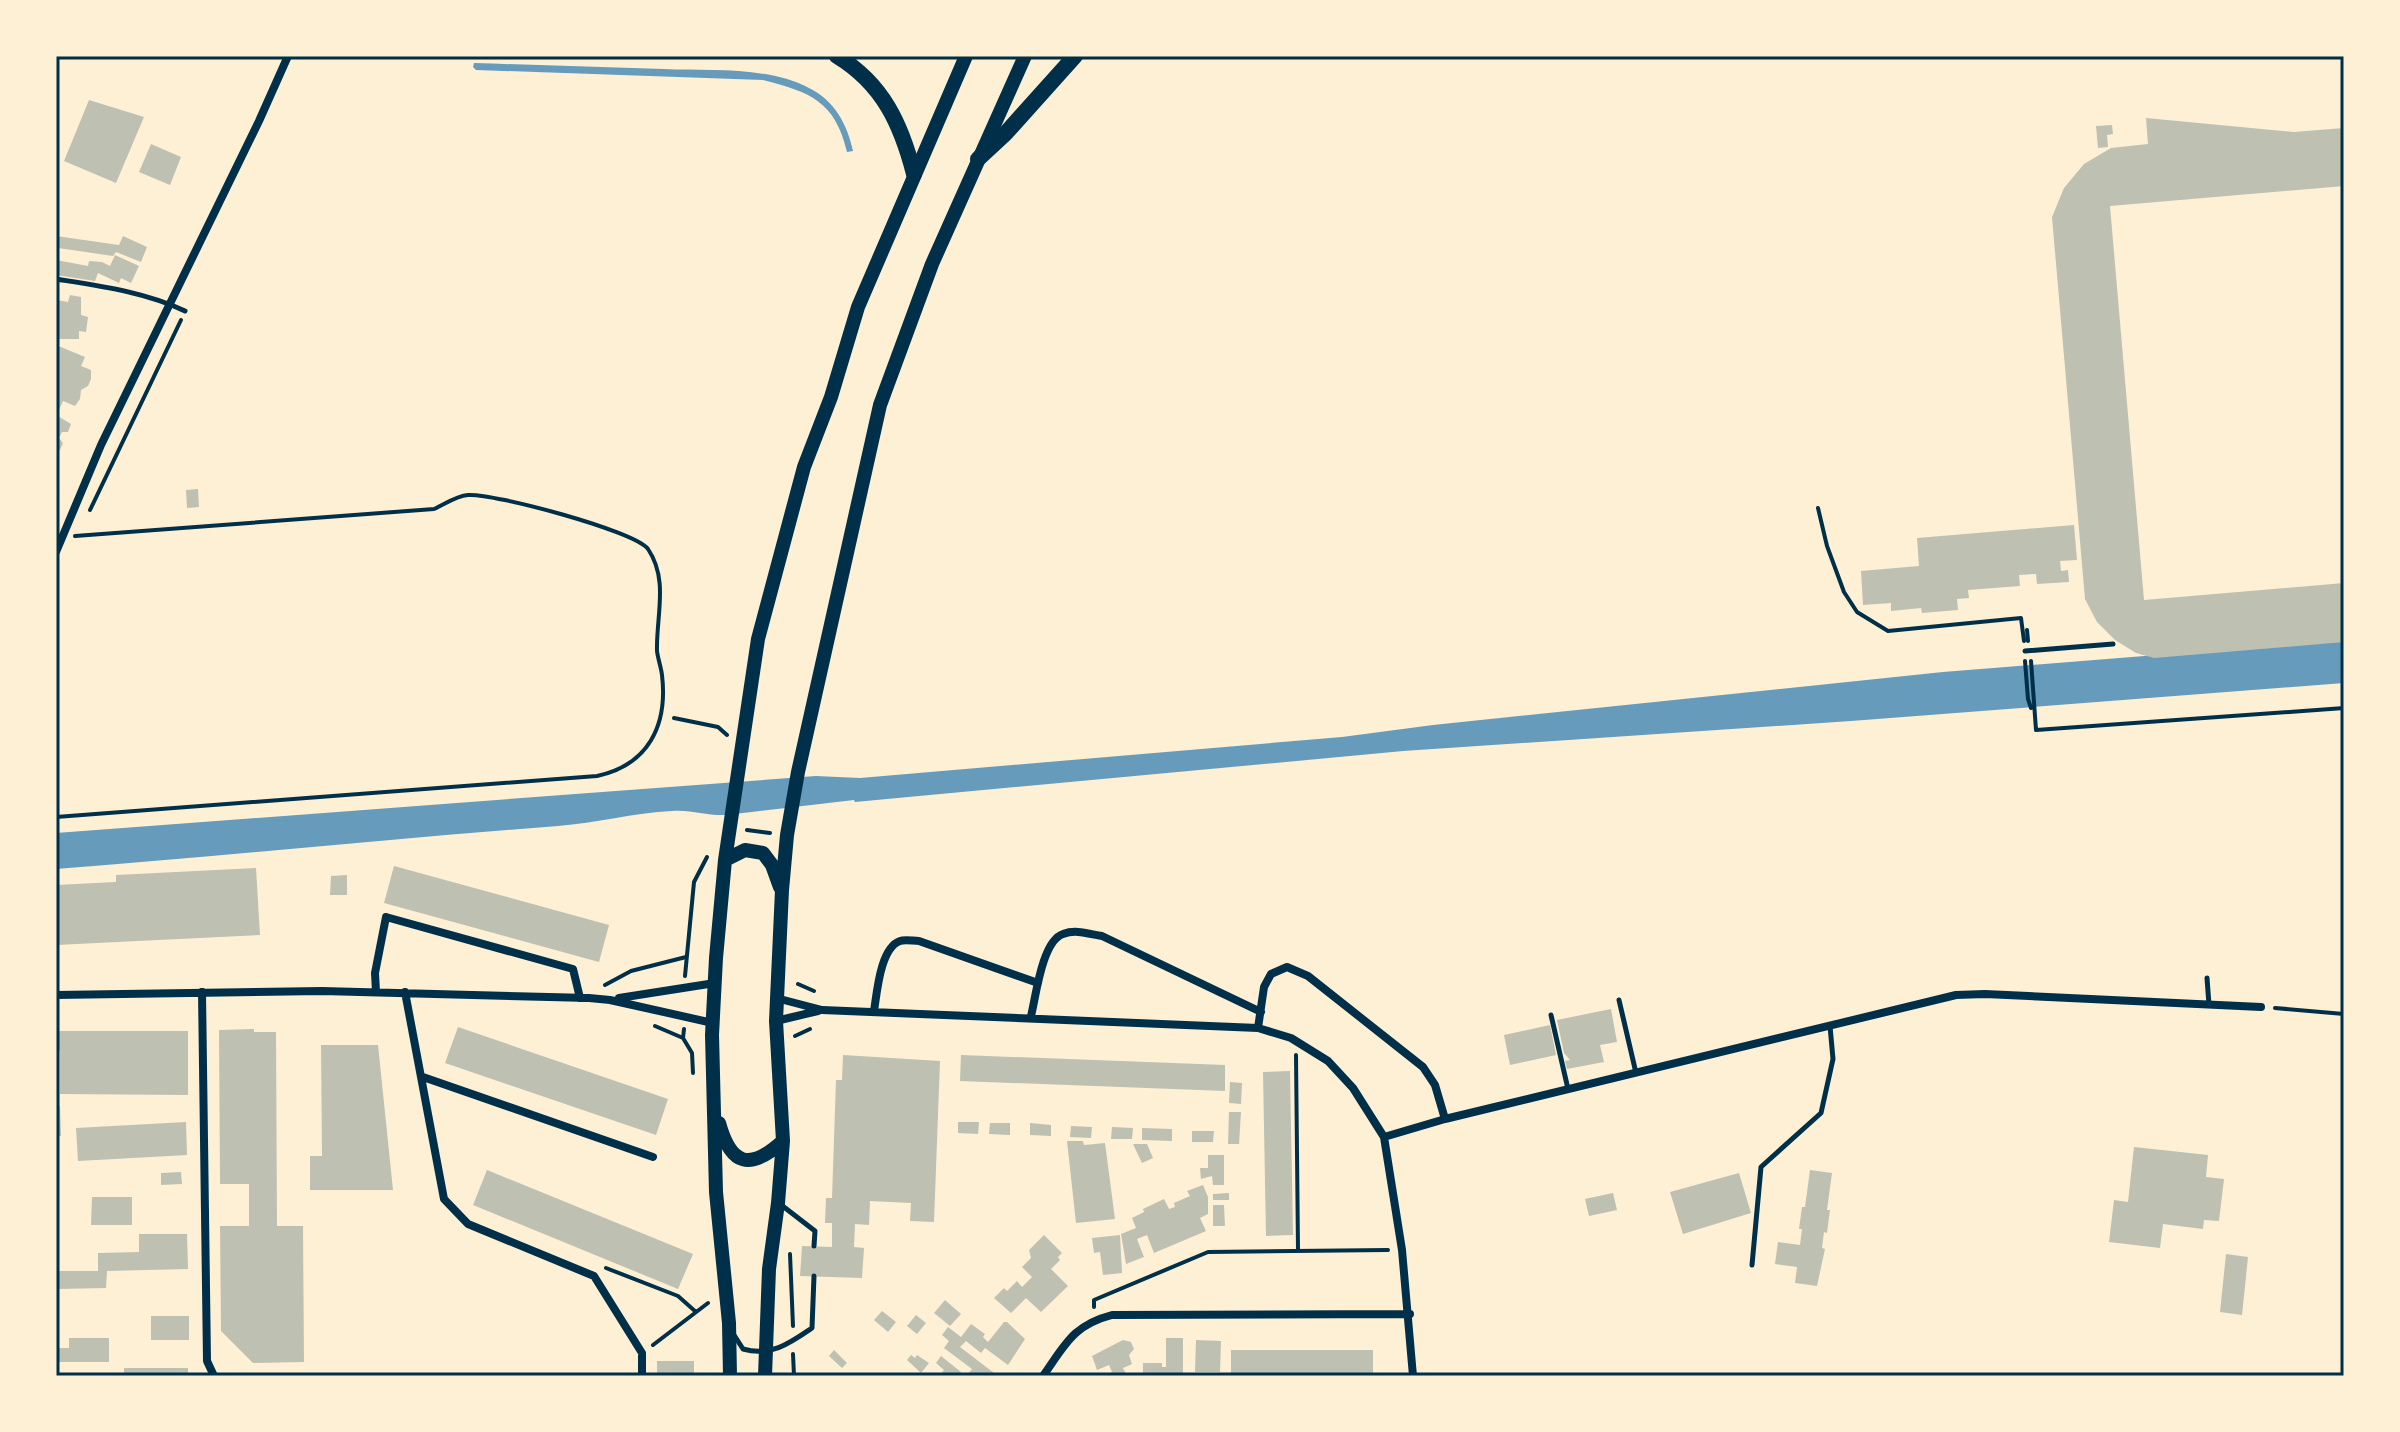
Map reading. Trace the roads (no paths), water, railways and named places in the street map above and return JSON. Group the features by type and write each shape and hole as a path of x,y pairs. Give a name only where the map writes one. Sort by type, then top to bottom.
{"main road":[{"path":"837,56 856,68 884,98 905,139 914,174"},
{"path":"730,1376 729,1323 716,1192 713,1023 725,860 758,639 804,467 831,397 858,307 966,56"},
{"path":"765,1376 769,1269 783,1141 776,998 782,890 798,772 880,405 932,264 1025,56"},
{"path":"978,159 1005,134 1075,56"},
{"path":"725,860 745,850 763,853 782,890"},
{"path":"713,1103 725,1143 737,1157 750,1160 760,1158 783,1141"}],"street":[{"path":"56,552 101,445 288,56"},
{"path":"376,992 375,973 386,917 573,969 584,998"},
{"path":"1031,1016 1049,944 1060,934 1078,932 1102,936 1261,1012"},
{"path":"874,1011 880,974 890,947 901,940 919,941 1038,983"},
{"path":"1258,1028 1264,987 1271,974 1287,967 1308,976 1423,1067 1435,1085 1445,1119"},
{"path":"610,1000 715,983"},
{"path":"202,992 207,1361 214,1376"},
{"path":"56,995 405,992 584,998 610,1000 713,1023"},
{"path":"405,992 444,1199 468,1224 594,1276 642,1353 642,1376"},
{"path":"1384,1137 1445,1119 1956,995 2261,1007"},
{"path":"776,998 822,1010"},
{"path":"776,1021 822,1010 1031,1016 1258,1028 1296,1041 1328,1061 1353,1088 1384,1137 1410,1314 1413,1376"},
{"path":"423,1077 653,1157"},
{"path":"1043,1376 1079,1328 1112,1315 1410,1314"}],"lane":[{"path":"56,279 123,290 169,303 185,311"},
{"path":"2025,651 2113,644"},
{"path":"2207,978 2209,1005"},
{"path":"1619,1000 1636,1073"},
{"path":"1551,1015 1568,1089"},
{"path":"1752,1265 1761,1167 1821,1113 1833,1059 1830,1025"},
{"path":"778,1203 815,1231 814,1246"},
{"path":"729,1323 743,1349 765,1352 778,1349 812,1328 814,1276"}],"water":[{"path":"474,63 719,70 775,76 809,88 826,100 843,123 853,151 847,152 835,121 818,101 794,89 763,80 476,70"},
{"path":"2344,640 2344,683 1403,751 854,800 726,815 657,812 558,826 56,869 56,833 816,776 860,778 1342,737 1943,672"}]}
